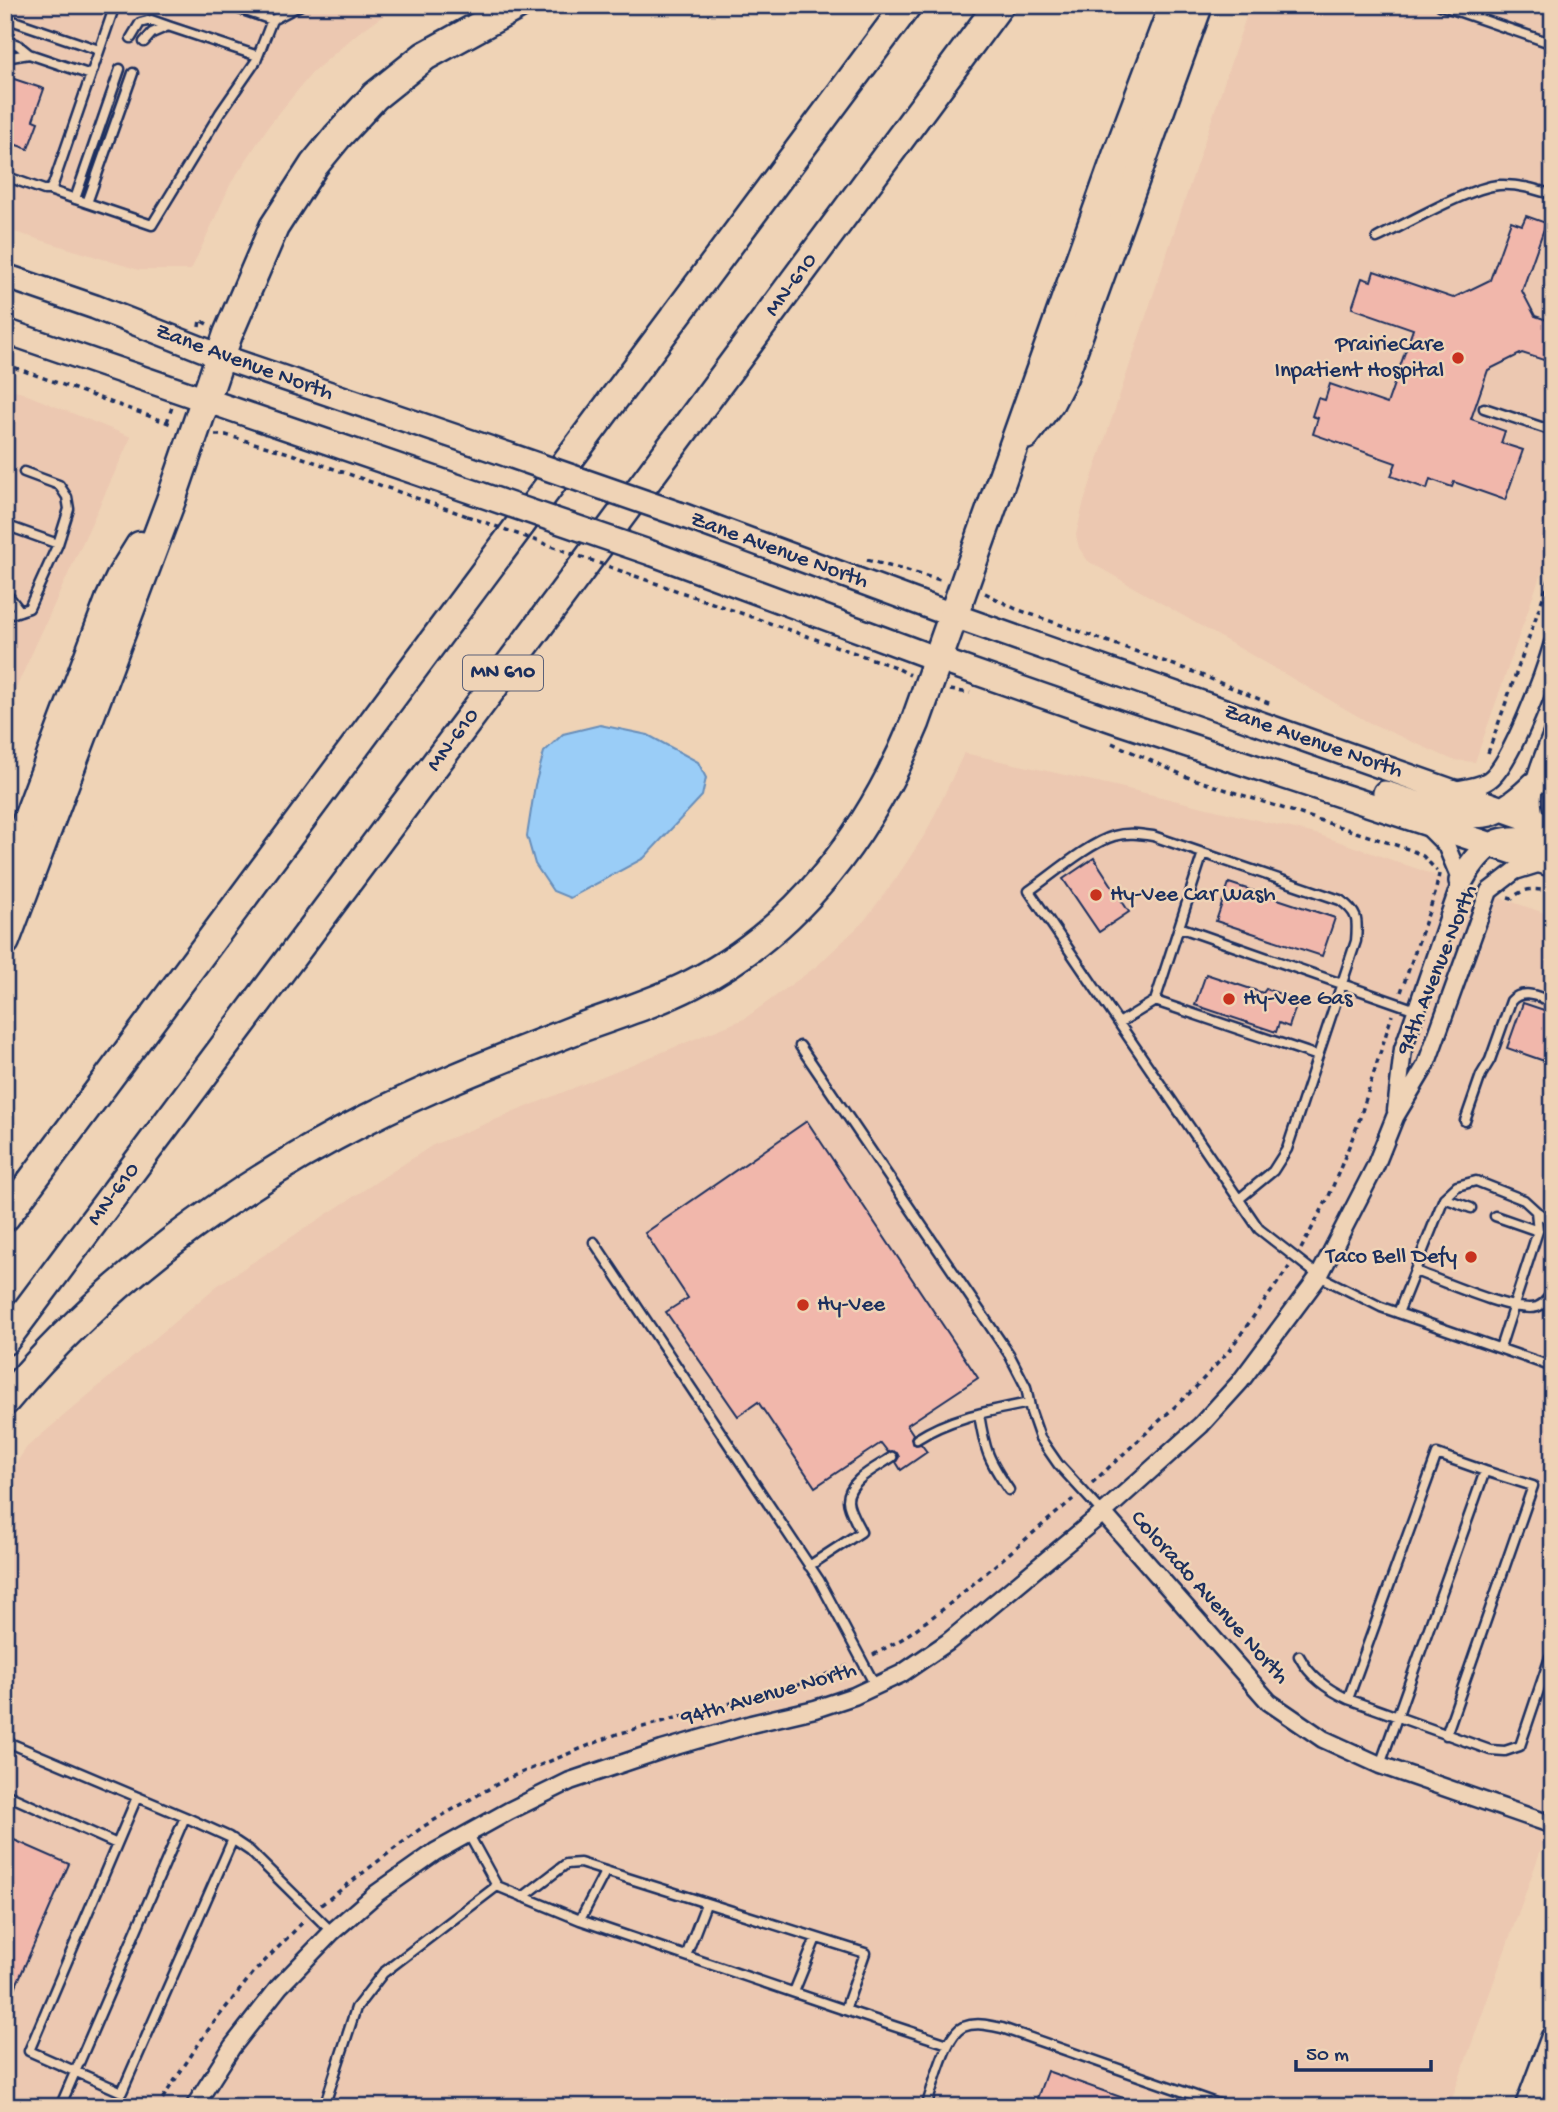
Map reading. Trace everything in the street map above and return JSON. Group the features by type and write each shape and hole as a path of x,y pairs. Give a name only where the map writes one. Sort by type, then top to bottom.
{"highway":[{"path":"5,941 171,500 248,283 274,227 293,195 337,137 375,96 425,56 518,5"},
{"name":"MN 610","path":"5,1217 907,5"},
{"name":"MN-610","path":"5,1340 999,5"},
{"path":"5,1401 61,1340 123,1281 170,1243 256,1182 369,1118 447,1082 692,984 751,946 813,890 861,829 904,747 1116,156 1174,5"},
{"path":"1011,450 1031,429 1063,377 1198,5"},
{"path":"5,879 110,600 122,575 171,500"}],"main road":[{"name":"Zane Avenue North","path":"5,276 95,307 222,357 679,514 952,615 1545,824"},
{"name":"Zane Avenue North","path":"5,331 651,553 937,659 1117,733 1422,822 1490,845"},
{"path":"1117,733 1287,762 1445,811 1473,816 1491,814 1503,809 1534,785"},
{"path":"1449,877 1490,845 1507,838 1526,838 1550,857"},
{"path":"1527,2107 1553,2038"}],"street":[{"path":"1450,791 1481,785 1492,779 1499,770 1511,748 1553,643"},
{"path":"1545,824 1531,808 1534,785 1553,731"},
{"name":"94th Avenue North","path":"1395,1117 1403,1049 1416,1010 1449,877 1446,845 1422,822"},
{"name":"94th Avenue North","path":"194,2107 232,2047 279,1987 332,1932 377,1893 435,1852 570,1781 662,1750 815,1709 876,1687 901,1674 948,1642 1102,1513 1201,1425 1233,1391 1297,1309 1319,1276 1375,1167 1395,1117 1426,1065 1489,891 1515,871 1550,857"},
{"name":"Colorado Avenue North","path":"1102,1513 1269,1702 1323,1739 1380,1765 1553,1825"}],"lane":[{"path":"49,190 115,5"},
{"path":"228,5 272,20"},
{"path":"5,176 152,225 258,56 272,20 301,5"},
{"path":"1440,5 1553,44"},
{"path":"5,18 99,50"},
{"path":"131,38 140,23 151,20 258,56"},
{"path":"144,42 152,33 168,26"},
{"path":"5,40 18,45 29,54 91,75"},
{"path":"5,58 29,54"},
{"path":"75,199 120,69"},
{"path":"87,203 133,73"},
{"path":"1377,238 1478,190 1496,186 1533,189 1553,195"},
{"path":"1484,408 1553,431"},
{"path":"5,616 29,607 58,544 69,509 67,497 59,485 23,472"},
{"path":"5,525 58,544"},
{"path":"10,598 20,611"},
{"path":"1239,1199 1273,1171 1287,1149 1356,941 1358,922 1352,909 1340,900 1153,836 1133,833 1114,836 1097,844 1029,891 1259,1229 1319,1276 1381,1307 1550,1366 1553,1352"},
{"path":"1119,1023 1155,1001 1203,853"},
{"path":"1179,927 1416,1010"},
{"path":"1465,1121 1511,1001 1516,995 1533,995 1553,1002"},
{"path":"1155,1001 1318,1056"},
{"path":"800,1046 1010,1354 1026,1387 1040,1438 1058,1464 1102,1513"},
{"path":"1398,1313 1444,1198 1457,1186 1476,1181 1524,1200 1553,1223"},
{"path":"1444,1198 1471,1208"},
{"path":"1500,1348 1538,1231 1536,1212"},
{"path":"1495,1216 1538,1231"},
{"path":"594,1242 809,1566 876,1687"},
{"path":"1415,1271 1513,1307 1536,1308 1548,1300 1553,1286"},
{"path":"917,1439 943,1425 1029,1403"},
{"path":"979,1414 985,1449 1009,1490"},
{"path":"1349,1699 1437,1454 1533,1486 1446,1735"},
{"path":"809,1566 861,1532 850,1508 848,1499 851,1489 861,1478 892,1457"},
{"path":"1380,1765 1485,1471"},
{"path":"1299,1656 1317,1680 1349,1699 1490,1750 1505,1751 1520,1746 1549,1657"},
{"path":"5,1741 233,1839 250,1851 332,1932"},
{"path":"5,1794 117,1844"},
{"path":"137,1797 29,2051 74,2072 121,2092 233,1839"},
{"path":"60,2107 185,1817"},
{"path":"468,1833 498,1886 523,1897 580,1920 948,2044"},
{"path":"523,1897 566,1864 580,1863 865,1953 845,2010"},
{"path":"580,1920 605,1872"},
{"path":"324,2107 356,2008 383,1973 498,1886"},
{"path":"686,1956 706,1904"},
{"path":"794,1992 816,1938"},
{"path":"926,2107 948,2044 960,2028 977,2024 1002,2028 1227,2107"}],"path":[{"path":"5,364 194,432 226,435 289,453 895,667 913,676"},
{"path":"862,559 989,594 1016,609 1194,672 1272,705"},
{"path":"1485,761 1553,569"},
{"path":"953,691 972,693"},
{"path":"157,2107 208,2030 254,1972 313,1911 424,1826 506,1779 617,1734 805,1683 860,1661 902,1639 946,1607 1117,1462 1228,1352 1296,1258 1329,1196 1358,1124 1396,1003 1435,894 1449,877 1411,850 1187,777 1117,733"},
{"path":"1500,894 1512,898 1520,891 1534,888 1553,892"}],"shaded area":[{"path":"5,5 399,5 358,33 312,73 270,124 231,183 191,270 139,270 5,229"},
{"path":"1250,5 1553,5 1553,539 1475,762 1453,760 1368,722 1088,561 1079,548 1076,535 1083,505"},
{"path":"5,386 131,437 5,712"},
{"path":"1553,748 1553,802 1546,793 1546,769"},
{"path":"964,753 1320,835 1553,916 1553,1816 1449,2107 5,2107 5,1480 27,1447 218,1285 433,1145 744,1019 817,966 864,921 897,877 927,831"}],"water":[{"path":"600,725 648,735 698,762 706,778 702,796 644,858 570,898 553,891 535,864 527,836 535,785 544,752 563,734"}],"building":[{"path":"5,76 44,89 33,120 38,122 28,149 5,141"},
{"name":"PrairieCare Inpatient Hospital","path":"1526,216 1546,223 1522,291 1535,316 1553,322 1553,363 1522,353 1488,370 1471,419 1505,431 1501,443 1523,450 1505,500 1454,482 1452,487 1430,479 1427,489 1391,476 1396,463 1313,434 1318,418 1312,416 1318,398 1325,400 1330,384 1387,404 1413,329 1352,308 1362,278 1371,281 1374,271 1453,298 1490,280 1511,221 1522,225"},
{"name":"Hy-Vee Car Wash","path":"1094,858 1129,912 1099,932 1063,879"},
{"name":"Hy-Vee Gas","path":"1229,883 1335,918 1322,956 1216,921"},
{"name":"Hy-Vee Gas","path":"1206,974 1263,993 1266,989 1298,1000 1289,1027 1279,1023 1276,1032 1195,1005"},
{"path":"1523,1003 1553,1013 1553,1064 1507,1048"},
{"name":"Hy-Vee","path":"807,1121 978,1378 907,1425 913,1434 912,1443 921,1444 927,1452 901,1470 896,1462 899,1457 897,1453 888,1452 881,1443 815,1487 758,1402 738,1416 666,1312 688,1298 645,1233"},
{"path":"5,1836 69,1864 5,2011"},
{"path":"1047,2071 1143,2105 1143,2107 1034,2107"}],"place":[{"name":"PrairieCare Inpatient Hospital","path":"1458,358"},
{"name":"Hy-Vee Car Wash","path":"1096,895"},
{"name":"Hy-Vee Gas","path":"1229,999"},
{"name":"Taco Bell Defy","path":"1471,1257"},
{"name":"Hy-Vee","path":"803,1305"}]}
